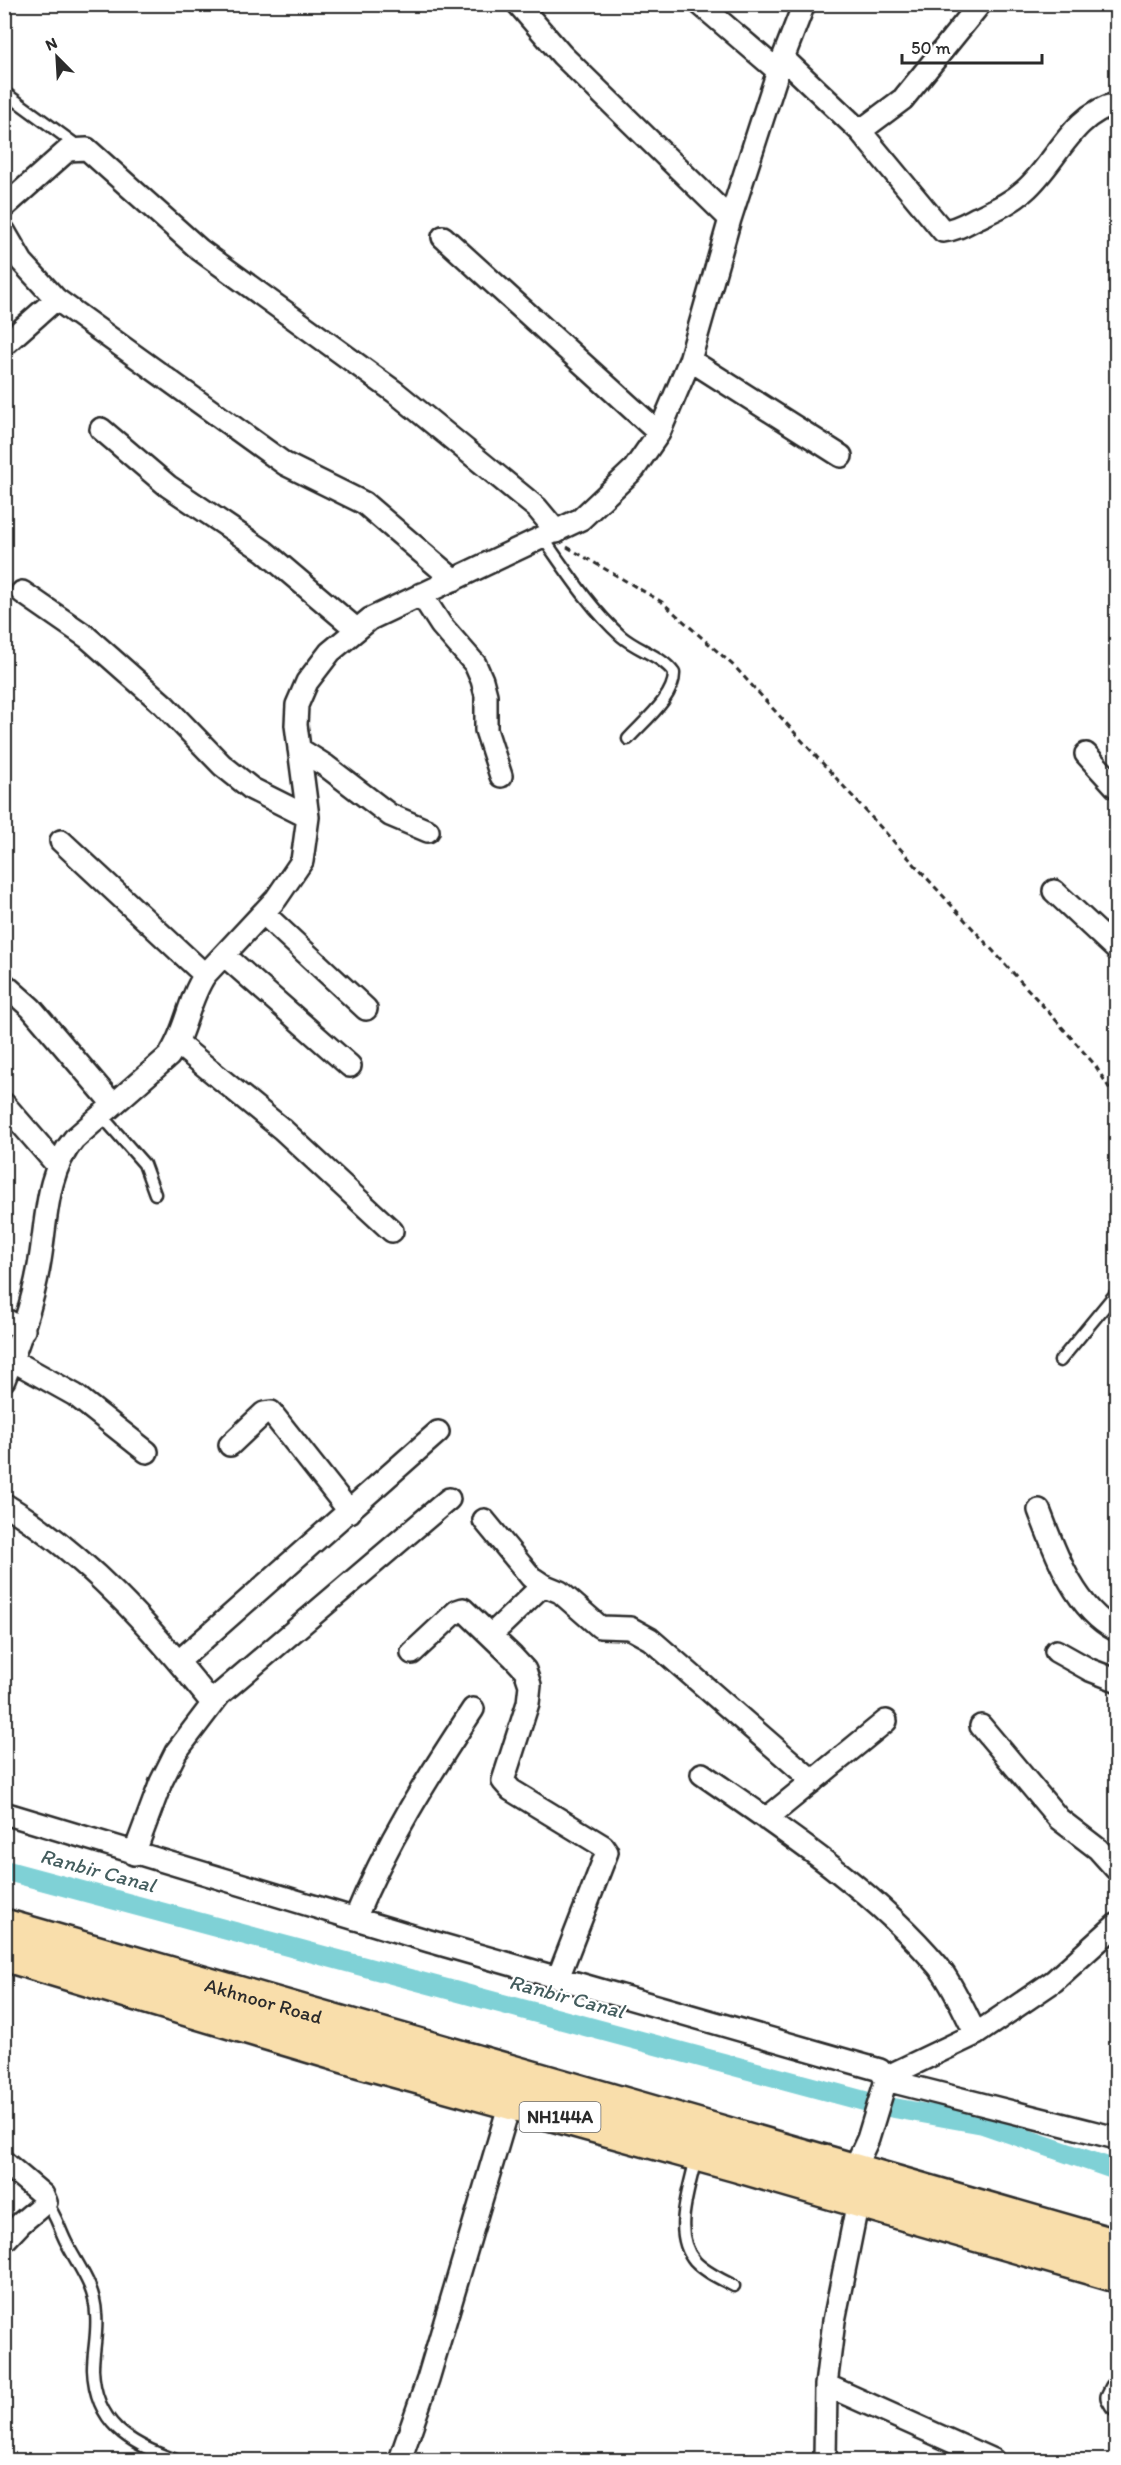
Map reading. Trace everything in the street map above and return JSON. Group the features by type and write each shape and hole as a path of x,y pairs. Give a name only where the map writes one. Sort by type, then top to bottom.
{"highway":[{"name":"Akhnoor Road","path":"4,1926 516,2090"},
{"name":"NH144A","path":"4,1954 516,2090 854,2169 1116,2246"},
{"name":"NH144A","path":"516,2090 697,2154 1116,2275"}],"street":[{"path":"518,4 562,55 729,219"},
{"path":"700,4 781,64 860,131 940,229 950,230 1009,202 1025,190 1084,121 1099,109 1116,104"},
{"path":"4,1380 24,1330 39,1266 57,1165 62,1153 107,1109 169,1056 178,1044 197,987 205,975 276,899 302,861 308,817 296,725 297,705 307,682 330,652 356,629 421,594 581,519 634,469 658,433 690,360 729,219 781,64 804,4"},
{"path":"860,131 903,99 981,4"},
{"path":"4,207 68,150 87,149 200,250 395,392 537,508 549,535"},
{"path":"4,231 22,262 56,299 285,464 364,503 454,580"},
{"path":"443,237 658,433"},
{"path":"4,345 56,299"},
{"path":"690,360 841,456"},
{"path":"101,429 168,486 264,551 356,629"},
{"path":"22,592 87,637 164,705 222,765 252,789 308,817"},
{"path":"421,594 441,625 475,664 486,695 486,730 501,776"},
{"path":"299,749 326,766 390,815 429,831"},
{"path":"1086,754 1116,787"},
{"path":"61,841 205,975"},
{"path":"1054,891 1116,949"},
{"path":"263,913 366,1009"},
{"path":"224,956 350,1066"},
{"path":"4,984 31,1008 107,1109"},
{"path":"178,1044 282,1129 392,1231"},
{"path":"4,1104 57,1165"},
{"path":"4,1319 24,1330"},
{"path":"12,1360 75,1395 147,1452"},
{"path":"230,1445 264,1413 271,1412 350,1512"},
{"path":"179,1661 438,1432"},
{"path":"134,1854 161,1782 176,1752 212,1703 355,1577 449,1499"},
{"path":"4,1504 39,1525 92,1568 179,1661 212,1703"},
{"path":"1039,1510 1058,1558 1085,1603 1098,1619 1116,1630"},
{"path":"484,1520 531,1577 560,1592 600,1627 630,1628 650,1639 813,1781"},
{"path":"491,1635 543,1585"},
{"path":"411,1653 460,1609 466,1610 525,1670 530,1685 528,1702 502,1777 505,1785 603,1846 607,1852 558,1978"},
{"path":"1056,1651 1090,1670 1116,1680"},
{"path":"355,1919 375,1869 394,1832 473,1709"},
{"path":"766,1819 886,1721"},
{"path":"981,1726 1059,1819 1098,1850 1116,1869"},
{"path":"702,1774 766,1819 870,1900 910,1937 939,1967 976,2034"},
{"path":"4,1814 355,1919 880,2070 886,2082 868,2139 854,2169"},
{"path":"886,2082 976,2034 1054,1981 1116,1925"},
{"path":"886,2082 1116,2139"},
{"path":"400,2460 428,2379 516,2090"},
{"path":"4,2162 43,2195 46,2202 4,2241"},
{"path":"825,2460 826,2385 834,2321 858,2201"},
{"path":"826,2385 993,2460"},
{"path":"1116,2389 1112,2397 1116,2404"}],"lane":[{"path":"4,92 79,148"},
{"path":"549,535 599,614 622,637 665,663 674,673 673,684 667,695 628,739"},
{"path":"107,1109 144,1164 154,1194"},
{"path":"1060,1361 1116,1293"},
{"path":"697,2154 682,2227 684,2241 696,2261 734,2286"},
{"path":"46,2202 58,2218 66,2242 93,2294 97,2314 93,2368 102,2411 128,2439 176,2460"}],"path":[{"path":"549,535 662,602 736,668 1095,1065 1116,1099"}],"waterway":[{"name":"Ranbir Canal","path":"4,1870 883,2106 983,2124 1116,2170"}]}
